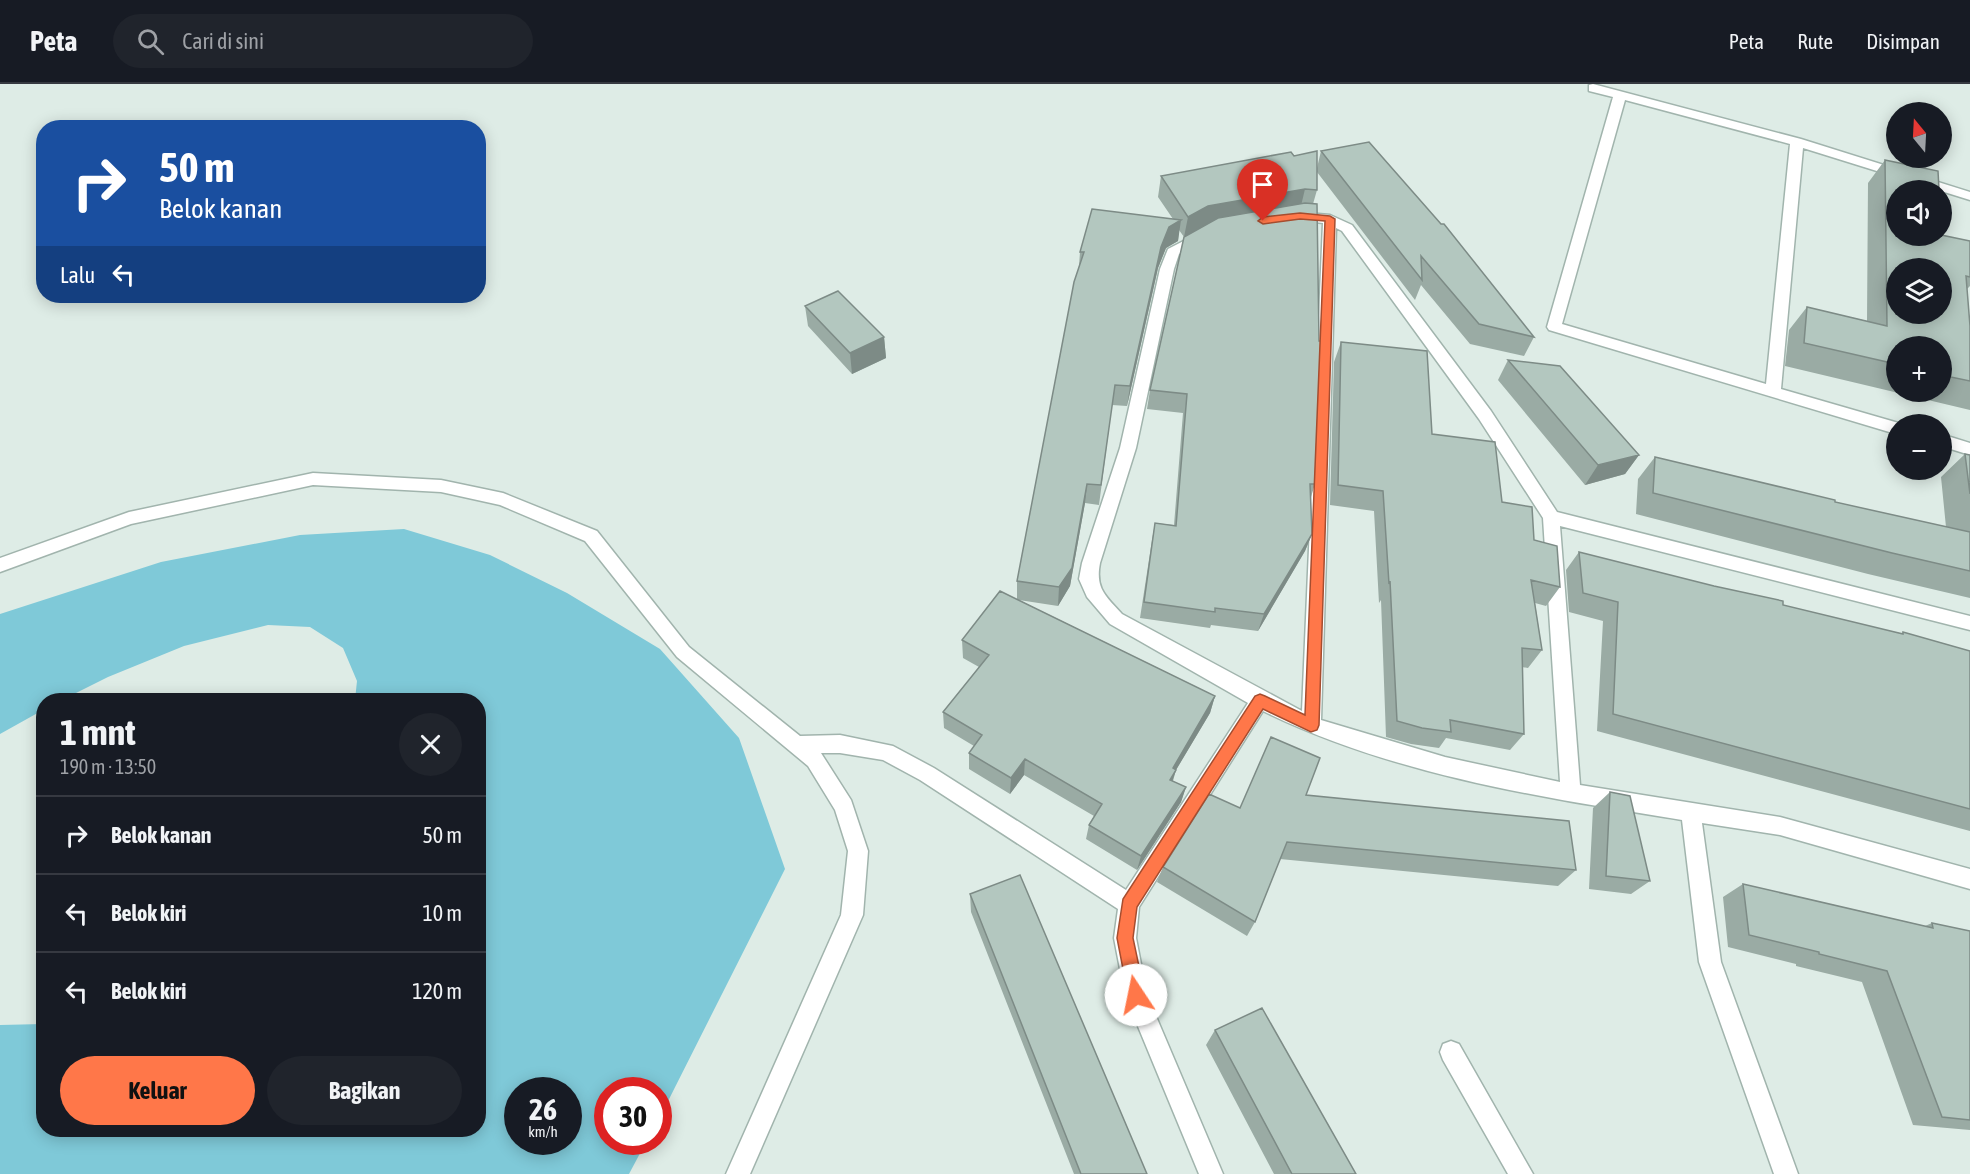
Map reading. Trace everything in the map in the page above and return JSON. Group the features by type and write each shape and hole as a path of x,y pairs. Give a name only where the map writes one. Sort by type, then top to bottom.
{"street":[{"path":"1593,88 1797,142 1970,196"},
{"path":"1620,95 1554,327 1886,425"},
{"path":"1773,393 1797,142"},
{"path":"1282,218 1300,216 1330,219 1347,228 1485,415 1551,517 1571,793"},
{"path":"1311,725 1330,219"},
{"path":"1220,230 1209,232 1173,252 1167,269 1128,448 1091,563 1088,579 1096,597 1116,619 1260,700 1311,725 1445,766 1571,793 1780,826 1970,879"},
{"path":"1952,443 1970,449"},
{"path":"0,565 129,518 313,479 441,486 503,499 591,536 683,652 815,760 844,806 858,851 852,915 738,1174"},
{"path":"1551,517 1970,623"},
{"path":"1211,1174 1136,995 1125,938 1129,904 1260,700"},
{"path":"796,745 840,744 886,752 927,774 1129,904"},
{"path":"1691,812 1710,962 1786,1174"},
{"path":"1451,1052 1521,1174"}],"water":[{"path":"404,529 490,555 567,593 660,649 739,738 785,869 672,1093 672,1077 594,1077 594,1155 639,1155 629,1174 0,1174 0,1025 36,1024 36,1137 486,1137 486,693 356,693 357,681 343,648 310,627 268,625 184,646 108,677 76,693 36,693 36,714 0,734 0,614 161,562 300,535"}],"building":[{"path":"1369,142 1441,224 1444,224 1534,337 1479,324 1421,256 1422,280 1321,151"},
{"path":"1317,151 1317,190 1305,189 1208,206 1188,217 1161,176 1291,152 1294,156"},
{"path":"1885,160 1886,168 1924,168 1938,171 1938,180 1886,180 1886,243"},
{"path":"1305,203 1317,204 1319,341 1321,341 1315,484 1310,484 1312,534 1264,614 1215,608 1215,612 1144,602 1155,523 1176,526 1187,394 1150,390 1184,237 1218,218"},
{"path":"1092,209 1181,220 1169,227 1161,247 1130,386 1115,385 1101,485 1087,484 1072,568 1059,587 1017,581 1074,282 1084,252 1080,252"},
{"path":"1952,237 1970,241 1970,277 1966,276 1970,326 1970,381 1952,377 1952,336 1886,336 1886,362 1804,343 1807,307 1887,326 1887,324 1952,324 1952,258 1886,258 1886,246 1952,246"},
{"path":"838,291 884,337 850,353 805,306"},
{"path":"1341,342 1427,351 1432,434 1495,442 1502,502 1532,507 1534,540 1557,546 1560,587 1531,580 1542,650 1522,648 1524,734 1450,720 1451,732 1422,728 1397,721 1383,491 1338,485"},
{"path":"1508,360 1560,366 1639,455 1598,465"},
{"path":"1965,454 1970,455 1970,494"},
{"path":"1655,457 1835,500 1835,502 1970,532 1970,571 1653,493"},
{"path":"1579,552 1783,601 1783,605 1903,634 1903,632 1970,651 1970,809 1613,714 1618,602 1583,593"},
{"path":"1000,591 1215,696 1173,768 1176,770 1170,780 1186,787 1141,856 1089,825 1102,804 1025,759 1011,778 969,753 982,735 943,712 989,655 962,640"},
{"path":"1271,737 1320,758 1306,795 1569,821 1576,870 1287,842 1255,922 1163,867 1209,794 1240,808"},
{"path":"1610,792 1630,796 1650,881 1606,876"},
{"path":"1020,875 1147,1174 1081,1174 970,894"},
{"path":"1743,884 1933,928 1932,923 1970,931 1970,1120 1942,1117 1887,971 1749,935"},
{"path":"1262,1008 1356,1174 1292,1174 1215,1030"}],"route":[{"path":"1136,995 1125,938 1129,904 1260,700 1311,725 1330,219 1300,216 1263,221"}]}
